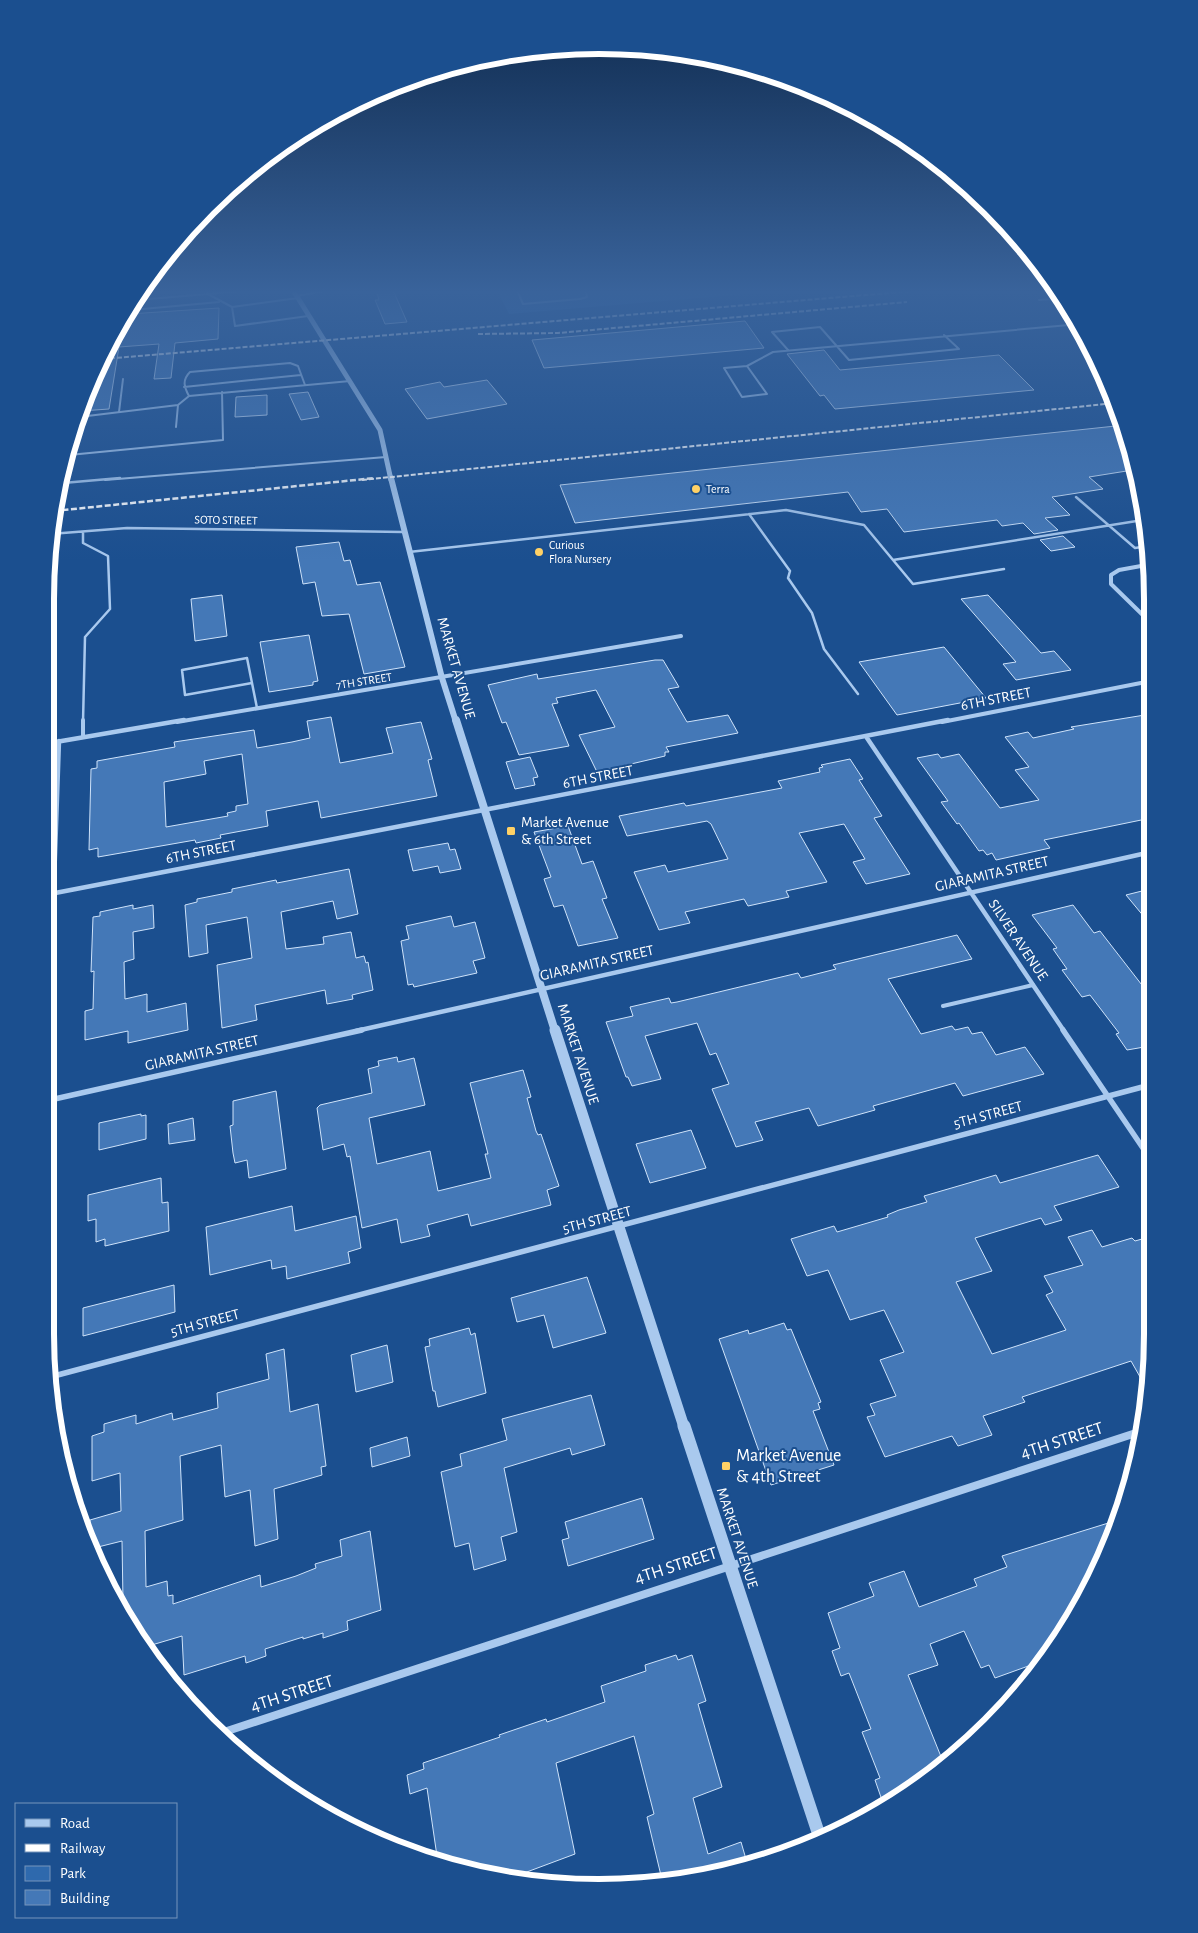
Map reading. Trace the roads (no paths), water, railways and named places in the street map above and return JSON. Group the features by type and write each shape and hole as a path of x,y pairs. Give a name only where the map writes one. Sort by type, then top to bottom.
{"street":[{"name":"MARKET AVENUE","path":"350,381 380,430 403,532 442,678 618,1227 818,1833"},
{"path":"1143,566 1119,570 1111,575 1111,584 1144,616"},
{"name":"7TH STREET","path":"54,742 442,678 681,636"},
{"name":"6TH STREET","path":"54,893 867,738 1144,682"},
{"name":"SILVER AVENUE","path":"867,738 1144,1150"},
{"path":"54,850 59,741"},
{"name":"GIARAMITA STREET","path":"54,1099 1144,854"},
{"name":"5TH STREET","path":"55,1376 1144,1087"},
{"name":"4TH STREET","path":"225,1732 730,1564 1135,1433"}],"lane":[{"path":"119,412 123,380"},
{"path":"184,380 184,387 189,396"},
{"path":"184,387 250,380"},
{"path":"303,380 305,385"},
{"path":"732,380 742,397 767,394 757,380"},
{"path":"86,416 178,405 189,396 350,381"},
{"path":"73,455 222,440 222,392"},
{"path":"176,427 178,405"},
{"path":"66,483 296,463 386,458"},
{"path":"1076,497 1135,548 1142,547"},
{"path":"408,552 786,510 864,525 913,584 1004,569"},
{"path":"749,514 790,571 788,578 812,613 824,649 858,694"},
{"path":"893,560 1139,521"},
{"name":"SOTO STREET","path":"58,534 127,528 403,532"},
{"path":"83,532 83,544 108,556 110,610 86,637 84,737"},
{"path":"252,682 185,695 182,670 247,658 252,682 257,708"},
{"path":"943,1006 1033,985"}],"railway":[{"path":"362,480 1108,404"},
{"path":"61,510 375,478"}],"place":[{"name":"Terra","path":"696,489"},
{"name":"Curious Flora Nursery","path":"539,552"},
{"name":"Market Avenue & 6th Street","path":"511,831"},
{"name":"Market Avenue & 4th Street","path":"726,1466"}]}
